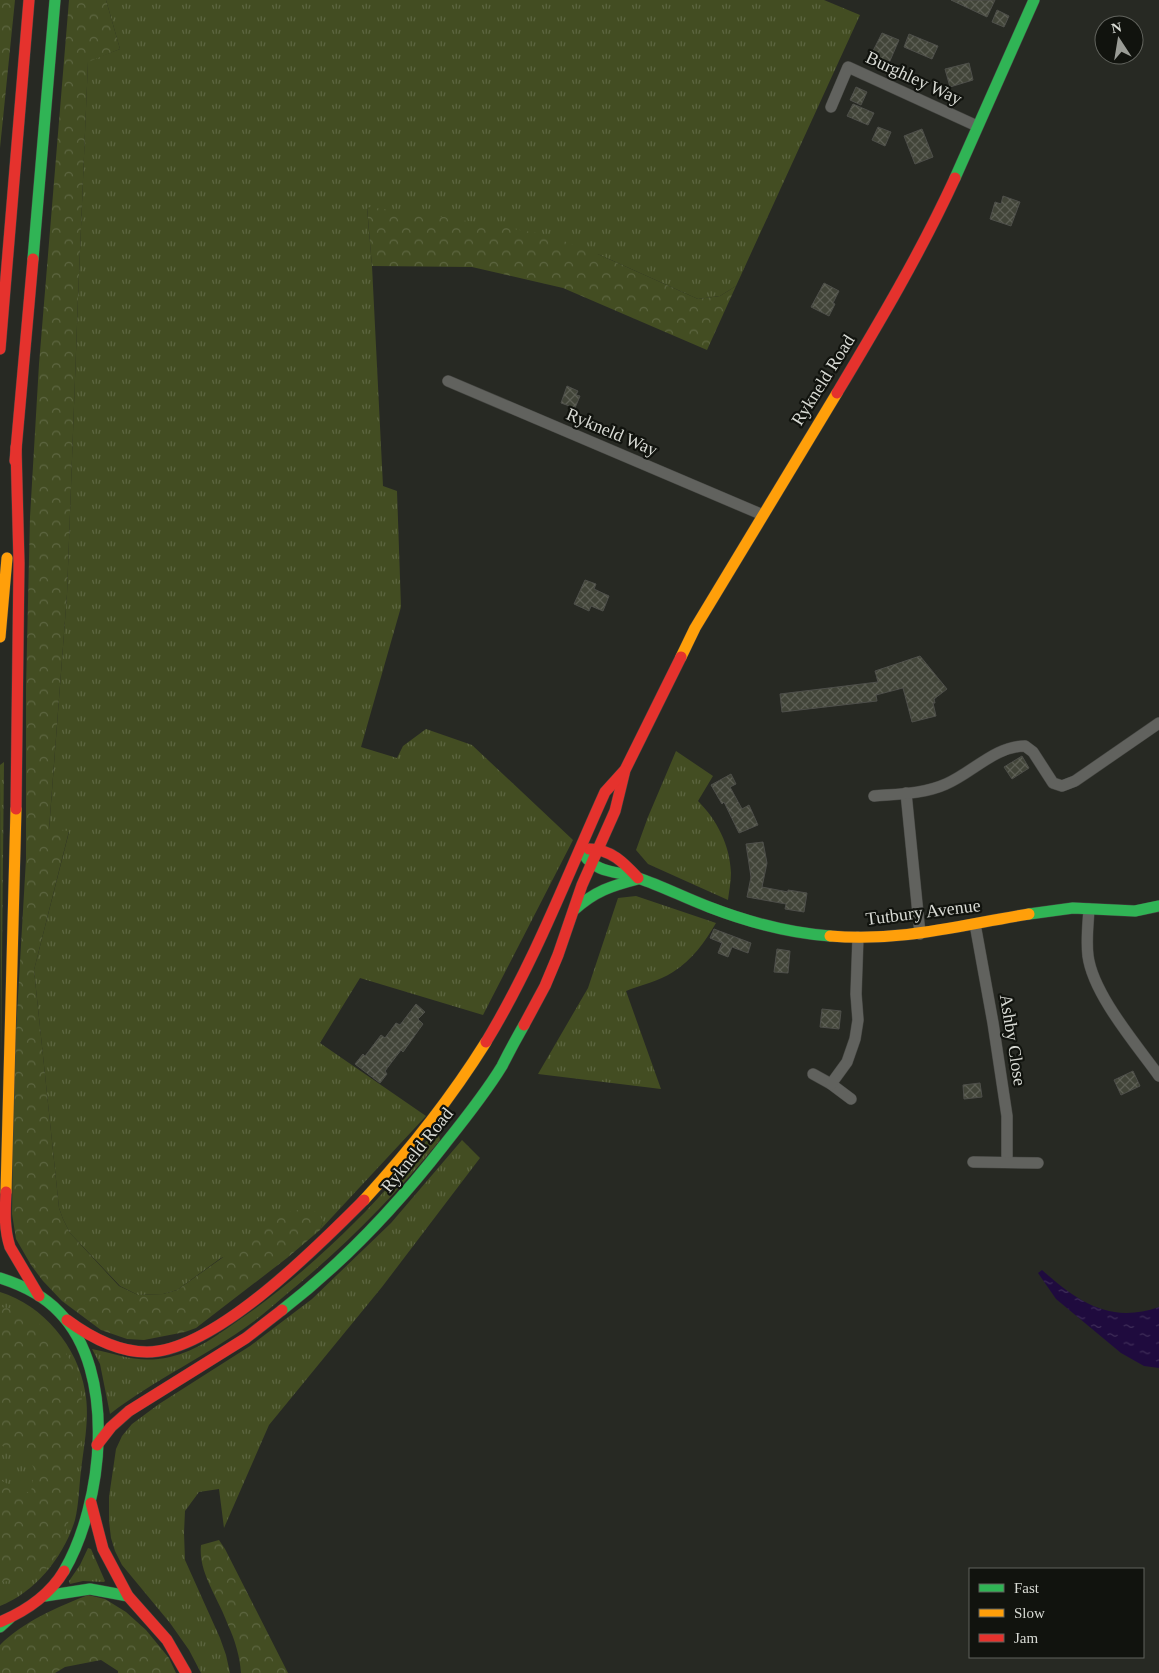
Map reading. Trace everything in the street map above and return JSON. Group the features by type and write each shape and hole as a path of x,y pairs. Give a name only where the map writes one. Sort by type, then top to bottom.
{"main road":[{"path":"0,349 29,0"},
{"path":"0,637 55,0"},
{"name":"Rykneld Road","path":"97,1445 111,1427 129,1411 246,1338 334,1266 381,1220 440,1151 467,1116 500,1067 545,986 558,955 582,885 615,811 625,770 695,628 870,339 918,252 954,181 1034,0"},
{"path":"0,266 12,208"},
{"path":"16,447 20,563 17,774 5,1214 6,1238 39,1296"},
{"name":"Rykneld Road","path":"66,1320 96,1339 124,1348 148,1352 175,1347 196,1340 222,1323 319,1245 383,1180 418,1139 468,1070 506,1009 527,969 605,792 625,770"},
{"path":"579,850 598,848"},
{"name":"Tutbury Avenue","path":"598,848 618,857 639,878"},
{"path":"579,850 591,864"},
{"name":"Tutbury Avenue","path":"591,864 639,878 696,902 757,924 822,936 858,937 920,934 1064,909 1130,911 1159,906"},
{"path":"574,910 599,890 639,878"},
{"path":"0,1278 14,1282 39,1296 66,1320 83,1352 94,1381 98,1412 97,1445 91,1501 83,1530 70,1560 53,1587 44,1596 27,1609 5,1620 0,1627"},
{"path":"91,1501 103,1549 128,1596 167,1640 186,1673"},
{"path":"44,1596 90,1589 128,1596"}],"street":[{"name":"Burghley Way","path":"831,107 848,67 977,126"},
{"name":"Rykneld Way","path":"448,381 763,514"},
{"path":"874,796 906,793 945,785 999,752 1014,746 1025,746 1033,752 1053,783 1062,786 1076,781 1159,723"},
{"path":"906,793 920,934"},
{"path":"1088,909 1088,956 1101,993 1159,1076"},
{"name":"Ashby Close","path":"975,924 1007,1116 1007,1161"},
{"path":"832,1084 847,1062 857,1030 858,937"},
{"path":"813,1074 832,1084 851,1099"},
{"path":"973,1162 1007,1161 1038,1163"}],"green space":[{"path":"0,0 15,0 0,148"},
{"path":"69,0 106,0 120,49 88,62 67,594 49,829 69,831 34,970 59,1208 70,1233 119,1286 138,1295 163,1294 177,1290 285,1213 312,1210 320,1216 323,1222 320,1230 287,1258 196,1328 144,1340 127,1339 101,1330 62,1301 31,1265 16,1239 12,1214 14,1065 26,859 26,687 30,517 39,364"},
{"path":"106,0 824,0 860,15 736,286 720,296 698,299 600,255 367,208 372,266 383,486 397,491 401,607 361,747 397,758 403,746 426,729 472,745 573,840 483,1015 360,978 320,1043 426,1116 320,1230 323,1222 221,1258 177,1290 163,1294 138,1295 120,1286 70,1233 59,1208 34,970 69,832 49,830 67,594 88,61 120,49"},
{"path":"367,207 432,215 548,235 600,255 698,299 720,296 736,286 707,350 563,288 472,267 372,266"},
{"path":"676,751 713,776 698,801 717,825 725,843 731,873 728,900 648,864 636,850"},
{"path":"4,762 1,1058 0,765"},
{"path":"636,896 716,923 698,950 680,967 662,978 626,991 661,1089 538,1074 588,988 618,898"},
{"path":"432,1134 439,1135 440,1140 405,1181 368,1221 309,1276 253,1322 218,1346 127,1401 110,1414 100,1364 92,1349 130,1358 149,1360 170,1357 189,1351 215,1337 270,1298 328,1248 375,1201"},
{"path":"462,1140 480,1158 382,1287 269,1425 224,1528 219,1489 199,1492 185,1511 185,1560 220,1638 230,1673 201,1673 189,1650 170,1623 122,1565 115,1551 109,1521 109,1497 116,1449 122,1436 132,1424 159,1404 250,1346 312,1299 391,1223"},
{"path":"0,1292 16,1298 30,1307 44,1317 56,1330 75,1359 85,1391 87,1411 75,1520 64,1547 37,1582 13,1600 0,1606"},
{"path":"0,1307 21,1312 33,1318 64,1350 74,1367 80,1385 82,1422 81,1441 67,1528 54,1560 43,1571 25,1578 0,1582 0,1480 17,1489 31,1493 34,1469 25,1449 9,1451 0,1444"},
{"path":"219,1540 288,1673 241,1673 235,1643 206,1576 201,1555 201,1545"},
{"path":"88,1548 91,1549 105,1581 83,1581 70,1584 69,1581 80,1565"},
{"path":"88,1595 105,1599 126,1612 146,1630 169,1658 176,1673 118,1673 118,1671 101,1660 65,1667 55,1673 0,1673 0,1645 9,1636 42,1615"}],"water":[{"path":"1042,1270 1069,1292 1096,1307 1125,1313 1141,1312 1159,1307 1159,1368 1144,1366 1121,1353 1056,1299 1038,1273"}],"building":[{"path":"951,0 995,0 987,17"},
{"path":"997,10 1009,16 1004,27 992,22"},
{"path":"882,33 899,40 889,63 871,55"},
{"path":"909,34 938,46 932,59 904,47"},
{"path":"969,63 973,80 950,87 945,69"},
{"path":"856,87 867,92 861,105 850,100"},
{"path":"853,104 874,113 868,125 847,116"},
{"path":"878,127 891,132 885,146 872,140"},
{"path":"922,129 933,157 915,164 904,136"},
{"path":"1003,196 1020,202 1011,226 990,219 995,202 1001,204"},
{"path":"824,283 839,291 829,316 811,307"},
{"path":"567,386 578,391 576,395 580,396 575,408 561,403"},
{"path":"585,580 596,584 594,589 609,596 603,611 591,606 589,611 574,604"},
{"path":"920,656 947,689 934,699 936,716 912,722 903,688 876,695 877,701 782,712 780,694 878,682 875,671"},
{"path":"1022,756 1029,768 1012,779 1004,767"},
{"path":"731,774 736,784 730,787 742,809 749,805 758,825 739,833 724,802 722,804 711,785"},
{"path":"763,842 767,863 762,887 788,892 788,890 807,893 804,912 785,909 786,904 747,897 751,877 746,844"},
{"path":"714,929 751,943 748,953 732,947 728,957 718,953 722,943 710,938"},
{"path":"777,949 790,951 788,973 774,972"},
{"path":"416,1004 425,1012 418,1019 423,1024 403,1052 401,1050 385,1071 387,1074 380,1083 355,1064 363,1054 365,1056 381,1035 385,1038 396,1023 400,1025"},
{"path":"822,1009 841,1011 839,1029 820,1027"},
{"path":"1133,1071 1140,1086 1121,1095 1114,1080"},
{"path":"980,1083 982,1097 964,1099 963,1085"}],"traffic: fast":[{"path":"33,259 55,0"},
{"path":"955,178 1034,0"},
{"path":"584,855 595,866 602,869 647,881 738,917 768,926 814,935 830,936"},
{"path":"574,910 589,898 604,890 638,879"},
{"path":"1029,914 1073,908 1135,911 1159,906"},
{"path":"282,1310 327,1273 407,1191 481,1097 502,1066 524,1025"},
{"path":"0,1278 32,1291 59,1312 78,1338 90,1368 97,1403 98,1439 95,1475 88,1511 77,1543 64,1571"},
{"path":"45,1596 90,1589 128,1596"},
{"path":"0,1627 10,1618"}],"traffic: slow":[{"path":"681,657 695,628 837,393"},
{"path":"0,637 7,558"},
{"path":"6,1192 16,809"},
{"path":"830,936 882,937 906,935 1029,914"},
{"path":"364,1200 429,1124 486,1042"}],"traffic: jam":[{"path":"0,349 29,0"},
{"path":"837,393 914,260 955,178"},
{"path":"15,461 33,259"},
{"path":"16,447 19,563 16,809"},
{"path":"524,1025 545,986 558,955 582,885 615,811 625,770 681,657"},
{"path":"486,1042 535,950 605,792 624,771"},
{"path":"589,849 604,851 610,854 622,862 638,878"},
{"path":"6,1192 5,1213 10,1247 39,1296"},
{"path":"67,1320 95,1338 125,1349 147,1352 174,1347 203,1335 233,1316 263,1293 293,1268 364,1200"},
{"path":"97,1445 111,1427 129,1411 246,1338 282,1310"},
{"path":"91,1503 103,1549 128,1596 167,1640 186,1673"},
{"path":"0,1622 36,1602 51,1588 64,1571"}]}
